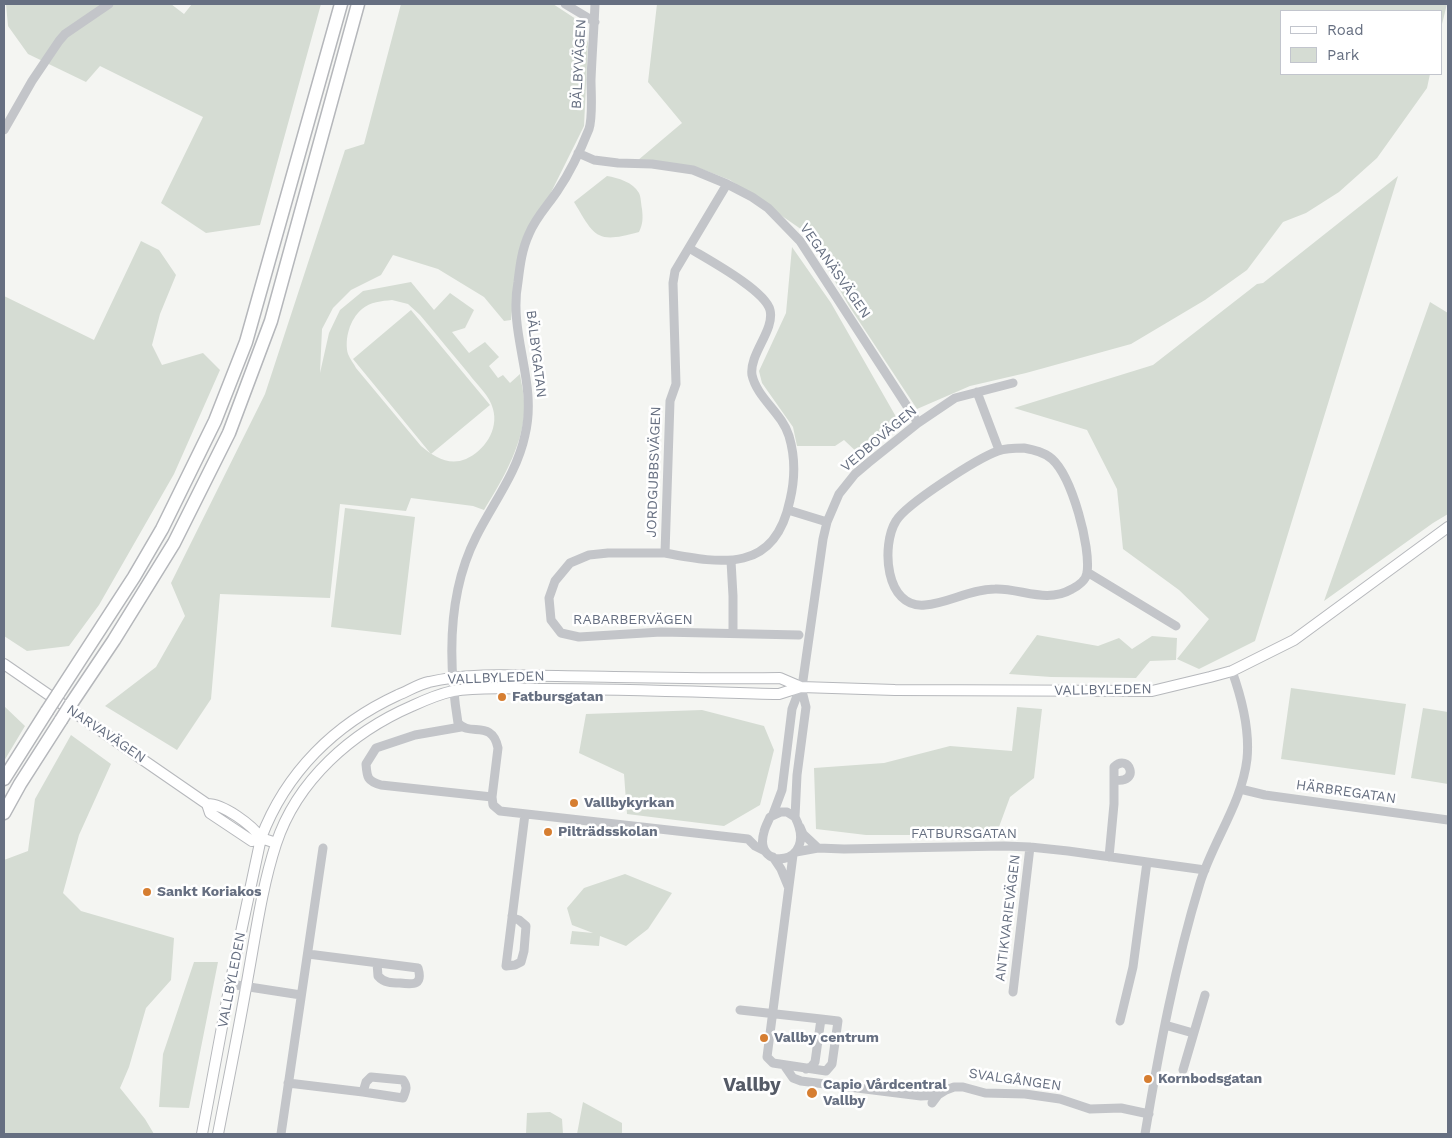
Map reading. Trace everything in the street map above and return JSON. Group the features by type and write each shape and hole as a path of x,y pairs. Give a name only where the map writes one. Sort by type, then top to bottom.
{"highway":[{"path":"4,778 134,577 162,529 215,421 246,342 342,4"},
{"path":"4,813 20,784 119,632 174,542 228,433 271,321 358,4"}],"main road":[{"name":"VALLBYLEDEN","path":"218,1134 265,887 276,843 285,822 303,792 334,756 364,732 400,711 453,691 513,688 582,688 779,694 801,687 895,690 1152,691 1232,671 1294,640 1448,527"},
{"name":"NARVAVÄGEN","path":"4,664 207,804 215,804 245,822 261,838"},
{"name":"VALLBYLEDEN","path":"202,1134 230,984 261,838 271,816 294,778 328,739 366,711 386,701 428,682 454,677 504,675 780,678 801,687"},
{"name":"NARVAVÄGEN","path":"207,804 210,813 252,840 261,838 276,843"},
{"path":"245,822 258,822 271,816"}],"street":[{"path":"4,130 32,81 59,41 65,34 109,4"},
{"path":"565,4 594,22"},
{"name":"BÄLBYVÄGEN","path":"590,126 595,4"},
{"name":"BÄLBYGATAN","path":"454,677 452,627 454,603 462,569 477,535 516,465 524,442 528,419 528,387 516,325 517,285 524,248 529,232 559,189 590,126"},
{"name":"VEGANÄSVÄGEN","path":"578,153 594,160 652,164 693,170 727,184 768,208 800,241 918,423"},
{"name":"JORDGUBBSVÄGEN","path":"689,248 728,271 759,294 770,309 769,322 752,371 754,383 788,435 793,464 794,485 783,526 774,540 757,554 731,561 700,560 665,553 670,401 676,384 673,284 675,271 727,184"},
{"name":"VEDBOVÄGEN","path":"801,687 823,539 827,522 839,494 855,474 918,423 955,398 1013,383"},
{"path":"977,392 1000,450"},
{"path":"1024,448 1034,450 1052,459 1061,469 1077,508 1085,544 1087,572 1085,578 1072,590 1046,596 1009,590 986,589 925,605 915,604 906,600 893,586 888,548 890,533 896,521 907,508 984,457 1000,450 1024,448"},
{"path":"788,510 827,522"},
{"name":"RABARBERVÄGEN","path":"665,553 608,553 589,555 570,563 555,582 549,598 550,620 561,633 579,637 661,632 799,635"},
{"path":"731,561 733,633"},
{"path":"1087,572 1176,626"},
{"path":"1145,1134 1160,1042 1193,906 1205,870 1240,788 1245,769 1248,742 1243,709 1232,671"},
{"path":"454,677 453,691 458,723 461,726"},
{"path":"765,851 762,841 766,825 773,814 782,790 792,708 801,687"},
{"path":"772,1013 788,886 799,837 796,819 796,783 806,707 801,687"},
{"path":"492,797 372,783 369,779 366,764 376,748 415,735 461,726 487,731 491,733 498,748 492,797 493,805 500,811 748,839 755,846 773,857 788,886"},
{"path":"1109,857 1115,780"},
{"name":"HÄRBREGATAN","path":"1240,788 1265,795 1448,820"},
{"path":"773,814 787,812 796,819 803,834 818,848"},
{"path":"512,916 526,926 524,951 521,962 506,966 512,916 525,814"},
{"path":"748,839 766,825"},
{"name":"FATBURSGATAN","path":"794,853 818,848 1004,846 1068,850 1205,870"},
{"path":"281,1134 323,848"},
{"name":"ANTIKVARIEVÄGEN","path":"1013,992 1030,848"},
{"path":"773,857 785,859 794,853"},
{"path":"1120,1022 1133,967 1146,862"},
{"path":"308,954 418,968 420,976 418,982 413,984 386,982 378,976 377,963"},
{"path":"230,984 301,995"},
{"path":"1183,1070 1205,995"},
{"path":"740,1010 838,1021 832,1064 826,1071 784,1065"},
{"name":"SVALGÅNGEN","path":"772,1013 768,1057 773,1063 784,1065 793,1078 801,1081 935,1099 946,1090 963,1086 986,1093 1025,1094 1060,1099 1090,1109 1121,1108 1148,1114"},
{"path":"806,1069 815,1062 822,1019"},
{"path":"1165,1025 1193,1033"},
{"path":"288,1083 363,1092"}],"green space":[{"path":"6,4 171,4 184,14 192,4 321,4 260,225 206,233 161,203 203,117 100,66 86,82 28,54 8,26"},
{"path":"401,4 553,4 582,23 588,43 584,126 517,261 511,320 504,321 484,297 438,269 393,255 381,275 351,290 333,308 322,329 320,373 329,333 340,310 363,291 411,282 434,310 450,293 474,310 465,328 452,332 469,353 485,342 499,357 489,366 498,378 503,375 510,383 520,374 524,394 522,430 518,444 499,485 484,510 473,506 411,498 406,511 340,504 330,598 220,594 211,699 177,750 105,706 156,667 185,616 171,583 265,394 345,150 364,144","holes":["388,300 408,304 433,330 483,391 493,409 494,425 492,432 479,451 466,459 448,461 431,454 421,446 356,368 348,354 349,330 354,318 362,309 372,303"]},
{"path":"657,4 1447,4 1442,24 1442,10 1280,10 1280,75 1430,75 1427,88 1377,158 1339,192 1306,213 1283,222 1247,270 1205,300 1131,344 1026,373 970,386 917,409 849,306 808,234 730,180 699,168 637,161 682,123 648,82"},
{"path":"607,176 629,183 639,193 643,218 639,232 614,237 598,235 592,230 574,202"},
{"path":"1398,176 1255,641 1199,669 1177,659 1209,619 1179,590 1123,549 1117,489 1087,430 1014,408 1153,365 1257,284 1263,283"},
{"path":"141,241 159,250 176,275 160,314 152,345 162,365 203,353 220,370 174,474 99,605 69,646 27,651 4,636 4,296 94,340"},
{"path":"792,247 831,303 899,422 861,456 844,440 835,446 797,446 793,427 762,383 759,371 786,313"},
{"path":"1430,302 1448,313 1448,514 1324,601"},
{"path":"411,310 490,405 431,454 353,359"},
{"path":"345,508 415,517 401,635 331,627"},
{"path":"1037,635 1098,646 1119,638 1132,649 1152,636 1177,638 1176,660 1150,661 1136,678 1051,677 1009,674"},
{"path":"1291,688 1406,704 1395,775 1281,759"},
{"path":"4,706 25,726 4,761"},
{"path":"1017,707 1042,709 1034,778 1010,797 996,835 866,835 816,829 814,768 884,763 950,746 1012,751"},
{"path":"1423,708 1448,712 1448,784 1411,778"},
{"path":"702,710 764,726 774,750 760,805 724,826 627,814 624,774 579,753 586,714"},
{"path":"71,735 111,764 79,835 63,893 81,911 174,938 171,980 146,1008 129,1067 120,1088 145,1119 154,1134 4,1134 4,860 28,851 35,799"},
{"path":"625,874 672,893 648,929 626,946 600,936 599,946 570,944 572,931 593,933 572,925 567,908 584,888"},
{"path":"194,962 218,962 189,1108 159,1107 163,1054"},
{"path":"583,1102 622,1123 622,1134 577,1134"},
{"path":"550,1112 562,1119 563,1134 526,1134 527,1113"}],"place":[{"name":"Fatbursgatan","path":"502,697"},
{"name":"Vallbykyrkan","path":"574,803"},
{"name":"Pilträdsskolan","path":"548,832"},
{"name":"Sankt Koriakos","path":"147,892"},
{"name":"Vallby centrum","path":"764,1038"},
{"name":"Kornbodsgatan","path":"1148,1079"},
{"name":"Capio Vårdcentral Vallby","path":"812,1093"}],"district":[{"name":"Vallby","path":"752,1085"}]}
